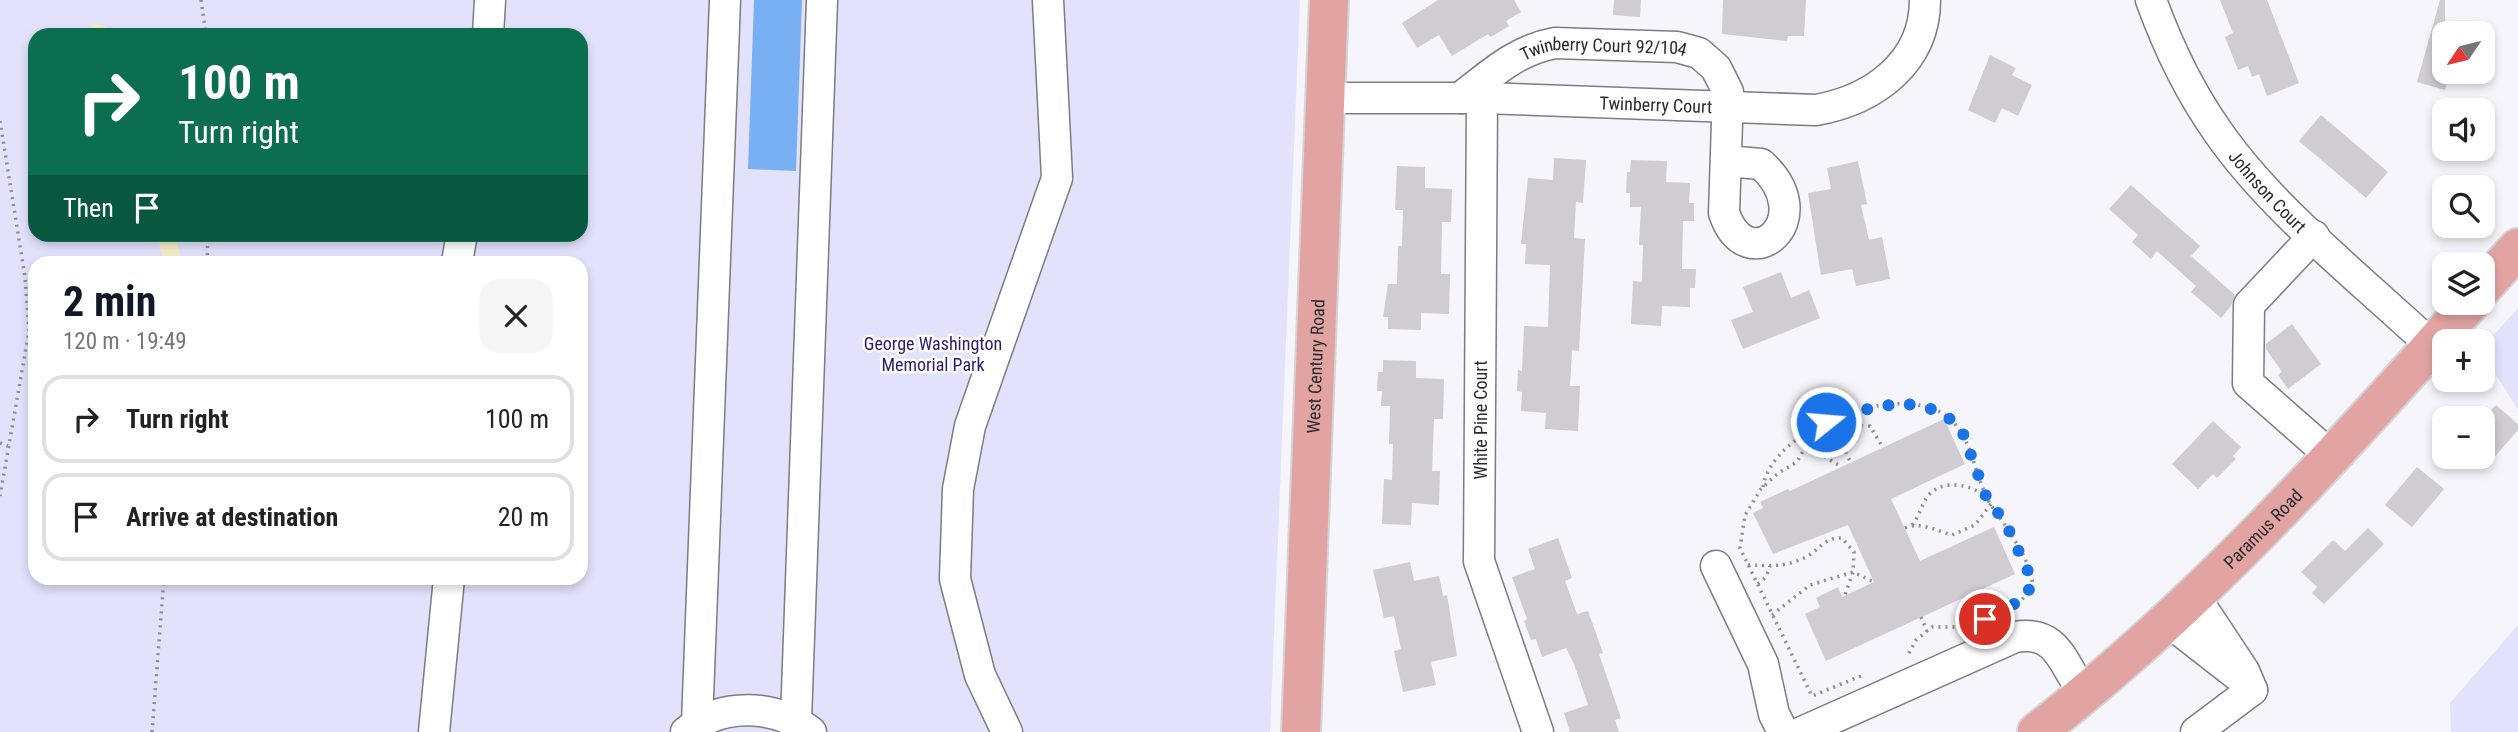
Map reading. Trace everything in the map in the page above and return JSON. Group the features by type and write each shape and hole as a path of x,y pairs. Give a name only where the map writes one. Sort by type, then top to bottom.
{"main road":[{"name":"West Century Road","path":"1301,732 1329,0"},
{"path":"2495,274 2518,248"},
{"name":"Paramus Road","path":"2447,329 2459,315"},
{"name":"Paramus Road","path":"2037,732 2085,695 2182,610 2332,457 2432,346"}],"street":[{"path":"488,28 490,0"},
{"path":"724,0 692,728 729,711 763,710 804,726 822,0"},
{"path":"1007,732 980,675 955,579 958,489 970,426 1057,178 1048,0"},
{"name":"Twinberry Court","path":"1325,98 1471,98 1816,110 1842,106 1863,97 1885,82 1902,64 1916,41 1925,0"},
{"name":"Johnson Court","path":"2151,0 2166,41 2190,89 2246,168 2432,346"},
{"name":"Twinberry Court 92/104","path":"1471,98 1513,57 1541,46 1555,43 1677,47 1699,53 1716,68 1728,92 1726,161"},
{"name":"White Pine Court","path":"1471,98 1479,561 1538,732"},
{"path":"2315,236 2249,305 2248,383 2332,457"},
{"path":"1716,566 1763,664 1774,714 1783,732"},
{"path":"434,732 448,585"},
{"path":"2182,610 2244,671 2252,690 2196,732"},
{"path":"1802,732 2015,637 2033,634 2055,647 2085,695"}],"path":[{"path":"201,0 205,28"},
{"path":"0,121 26,277 28,313"},
{"path":"0,496 28,336"},
{"path":"1763,487 1770,463 1798,436 1826,422 1871,408 1903,403 1940,411 1961,428 1986,496 2006,524 2030,572 2032,588 2019,603 1968,627 1945,625 1927,631 1916,640 1908,656 1896,661"},
{"path":"1872,671 1812,696 1740,548 1745,514 1763,487 1777,474 1797,462 1806,446 1833,427 1870,426 1883,448"},
{"path":"1833,427 1851,463"},
{"path":"0,443 8,446"},
{"path":"1806,446 1842,467"},
{"path":"1905,528 1912,525 1920,515 1927,497 1937,489 1962,485 1986,496"},
{"path":"1912,525 1952,535 1975,525 1991,504"},
{"path":"1748,565 1770,566 1794,562 1807,557 1824,542 1842,538 1854,552 1853,572 1845,595"},
{"path":"1758,584 1766,577 1770,566"},
{"path":"1772,615 1810,585 1853,572 1874,582"},
{"path":"152,732 163,585"},
{"path":"1921,617 1927,631"}],"green space":[{"name":"George Washington Memorial Park","path":"0,0 1300,0 1270,732 0,732"},
{"path":"2518,308 2518,410 2495,373 2495,334"},
{"path":"2518,625 2518,732 2451,732 2450,703"}],"sand":[{"path":"93,24 106,28 90,28"},
{"path":"159,242 177,242 180,256 162,256"}],"water":[{"path":"754,0 802,0 796,171 748,169"}],"building":[{"path":"1438,0 1514,0 1521,12 1506,21 1509,26 1491,37 1488,34 1452,56 1439,35 1417,48 1402,23"},
{"path":"1614,0 1641,0 1640,17 1613,15"},
{"path":"1723,0 1806,0 1804,36 1788,36 1787,41 1722,34"},
{"path":"2220,0 2267,0 2299,83 2267,96 2259,74 2252,77 2248,66 2238,70 2225,37 2233,33"},
{"path":"2440,0 2445,0 2445,21 2434,21"},
{"path":"2432,29 2432,84 2447,84 2445,90 2417,82"},
{"path":"1990,55 2016,68 2012,75 2032,85 2018,116 2002,108 1995,123 1968,110"},
{"path":"2321,115 2388,172 2366,198 2299,141"},
{"path":"1554,158 1586,160 1583,203 1576,202 1574,238 1585,239 1579,351 1572,350 1570,386 1580,386 1578,431 1545,429 1546,413 1521,411 1522,392 1517,391 1518,370 1522,371 1524,326 1548,327 1550,265 1525,264 1526,244 1521,244 1528,178 1553,180"},
{"path":"1631,160 1667,161 1666,182 1690,183 1689,203 1694,203 1694,221 1683,221 1682,269 1696,269 1695,288 1690,288 1690,307 1662,306 1661,326 1631,324 1633,281 1642,282 1643,245 1639,245 1641,207 1630,207 1630,193 1626,193 1627,172 1630,172"},
{"path":"1858,161 1867,204 1861,205 1869,240 1882,237 1890,279 1856,286 1852,269 1821,275 1808,193 1831,189 1827,168"},
{"path":"1397,166 1425,167 1425,188 1452,189 1451,222 1442,222 1441,274 1450,274 1449,314 1421,313 1421,330 1388,329 1388,317 1383,317 1388,284 1397,284 1398,246 1402,246 1403,210 1395,210"},
{"path":"2131,185 2200,246 2191,256 2235,295 2231,306 2221,318 2191,292 2196,286 2157,251 2151,259 2132,242 2138,235 2109,209"},
{"path":"1781,272 1791,298 1809,290 1820,318 1743,349 1731,320 1753,312 1743,287"},
{"path":"2292,324 2321,364 2288,389 2278,375 2282,372 2266,349 2266,344"},
{"path":"1383,360 1416,361 1416,378 1444,379 1443,419 1434,419 1432,471 1440,471 1439,505 1412,503 1411,525 1382,524 1384,479 1392,480 1393,444 1389,444 1390,406 1381,406 1382,391 1377,391 1378,372 1383,372"},
{"path":"2495,406 2518,424 2518,430 2495,456"},
{"path":"1944,419 1965,464 1891,499 1920,561 1994,527 2015,574 1826,661 1805,614 1820,607 1816,598 1838,587 1842,597 1874,582 1848,525 1773,554 1753,513 1763,508 1760,502 1788,489 1790,491"},
{"path":"2213,421 2241,447 2233,456 2236,459 2217,478 2213,474 2198,489 2172,464"},
{"path":"2417,467 2444,489 2412,527 2385,505"},
{"path":"2368,528 2384,544 2324,604 2312,593 2317,587 2301,572 2333,540 2345,551"},
{"path":"1558,538 1572,578 1565,581 1577,614 1588,611 1603,653 1599,654 1621,718 1615,720 1619,732 1570,732 1564,713 1588,705 1574,664 1566,648 1542,657 1536,639 1531,640 1524,621 1527,619 1512,577 1535,569 1528,549"},
{"path":"1410,562 1414,581 1439,576 1443,596 1447,595 1457,656 1431,662 1436,685 1403,692 1394,651 1401,649 1394,616 1384,618 1373,570"}],"route":[{"path":"1826,422 1871,408 1903,403 1940,411 1961,428 1986,496 2006,524 2033,582 2032,588 2019,603 1985,619"}]}
